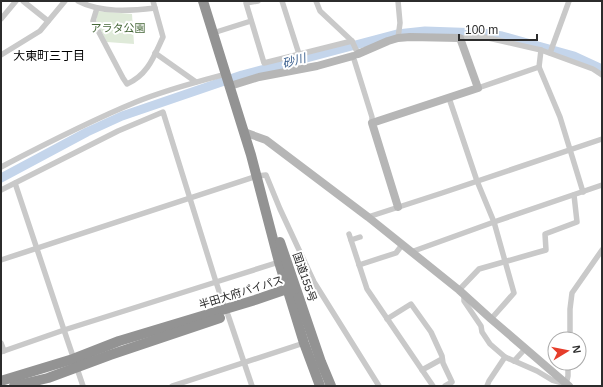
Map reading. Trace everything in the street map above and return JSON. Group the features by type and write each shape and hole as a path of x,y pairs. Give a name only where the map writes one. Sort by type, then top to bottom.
{"highway":[{"name":"国道155号","path":"203,1 257,176 279,262 331,386"},
{"name":"国道155号","path":"257,176 264,190 304,343 320,386"},
{"name":"半田大府パイパス","path":"14,386 48,378 119,341 227,312 291,291"},
{"name":"半田大府パイパス","path":"1,381 75,363"}],"street":[{"path":"1,19 16,1"},
{"path":"23,1 48,21"},
{"path":"1,55 40,31 65,1"},
{"path":"78,1 97,8 132,11 155,8"},
{"path":"97,8 93,21 127,84 136,80 145,72 163,37 153,1"},
{"path":"258,1 246,3 264,62 352,41"},
{"path":"282,1 299,54"},
{"path":"316,1 320,11 352,41 372,117 372,124 398,207"},
{"path":"398,1 400,23 398,38"},
{"path":"550,53 569,1"},
{"path":"213,33 251,21"},
{"path":"230,86 259,77 317,66 356,55 388,41 410,37 484,37 542,50 593,69 602,75"},
{"path":"460,38 478,88"},
{"path":"542,50 538,67 560,117 583,192"},
{"path":"155,53 196,82"},
{"path":"372,124 538,67"},
{"path":"1,167 77,129 136,102 196,82 226,74"},
{"path":"449,98 477,181 494,222 504,262 514,292 491,319"},
{"path":"1,190 118,131 163,112 216,282 252,386"},
{"path":"244,132 266,140 368,217 462,293 568,385"},
{"path":"368,217 602,139"},
{"path":"1,260 190,197 257,176 266,175 314,282 379,386"},
{"path":"15,183 83,386"},
{"path":"411,252 602,185"},
{"path":"568,385 552,380 536,371 505,358 490,344 482,332 481,326 464,301 462,293 479,269 546,250 545,234 577,222 574,195"},
{"path":"349,234 367,289 433,386"},
{"path":"351,240 360,237"},
{"path":"359,265 396,253 402,245"},
{"path":"570,331 572,293 602,250"},
{"path":"1,343 2,351 279,262"},
{"path":"387,319 411,304 431,332 452,382 445,386"},
{"path":"172,386 304,343"},
{"path":"514,361 525,349"},
{"path":"487,386 505,358"},
{"path":"422,370 442,359"},
{"path":"568,371 568,385"}],"green space":[{"name":"アラタ公園","path":"98,11 132,14 134,44 107,42 96,21"}],"waterway":[{"name":"砂川","path":"1,178 87,132 122,116 242,75 397,34 425,31 483,33 502,36 574,56 602,69"}],"district":[{"name":"大東町三丁目","path":"49,56"}]}
